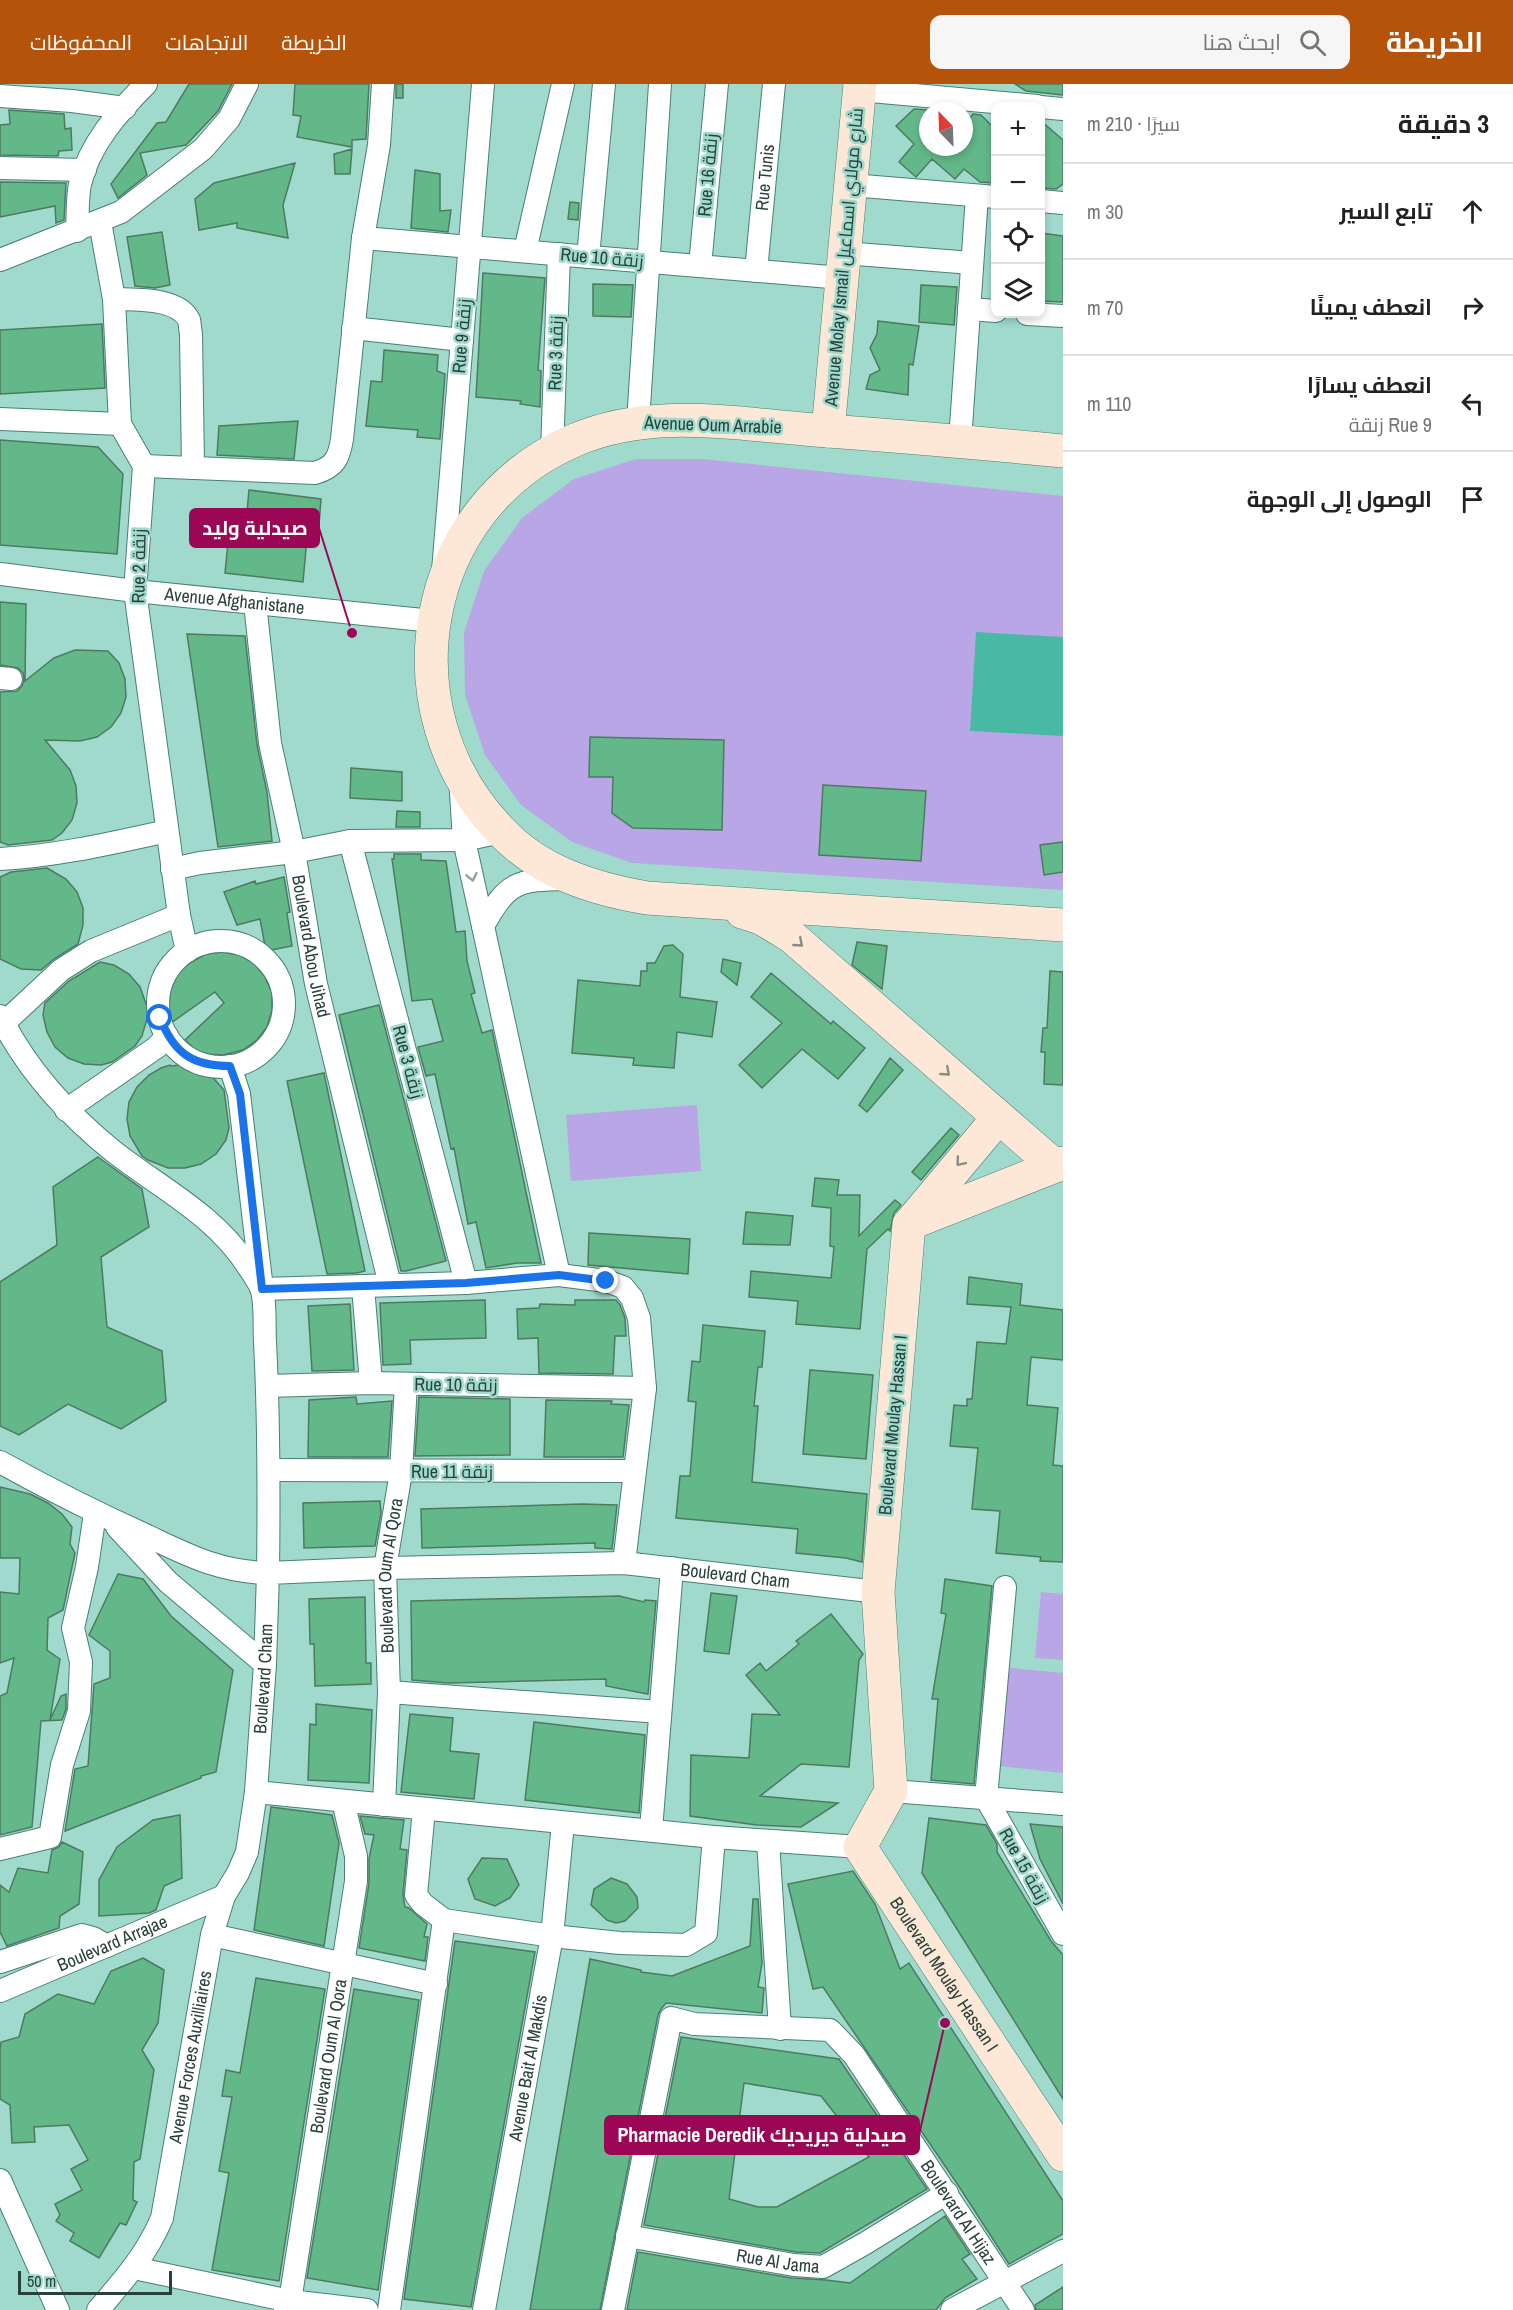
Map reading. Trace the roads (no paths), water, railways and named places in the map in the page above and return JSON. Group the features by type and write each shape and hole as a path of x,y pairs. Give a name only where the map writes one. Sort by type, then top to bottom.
{"street":[{"path":"77,231 80,184 92,152 107,128 146,84"},
{"path":"0,260 121,212 203,149 229,119 247,84"},
{"path":"100,222 114,298 120,424 144,466 315,473 327,470 336,463 342,439 363,238 379,145 382,84"},
{"name":"Rue 9 زنقة","path":"441,588 483,84"},
{"path":"525,251 563,84"},
{"path":"588,257 604,84"},
{"path":"638,422 660,84"},
{"name":"Rue 16 زنقة","path":"700,266 717,84"},
{"name":"Rue Tunis","path":"756,271 774,84"},
{"path":"859,87 994,102"},
{"name":"Avenue Molay Ismail شارع مولاي اسماعيل","path":"828,431 859,87"},
{"path":"0,96 72,101 125,108"},
{"path":"1045,108 1063,109"},
{"path":"0,168 85,170"},
{"path":"851,184 986,196 972,263 960,441"},
{"path":"1045,201 1063,203"},
{"name":"Rue 10 زنقة","path":"363,238 470,245 756,271 843,265 972,263"},
{"name":"Rue 3 زنقة","path":"552,452 559,254"},
{"path":"114,298 162,301 178,308 188,319 191,334 193,468"},
{"path":"969,309 991,311"},
{"path":"1045,315 1063,316"},
{"path":"353,328 462,340"},
{"path":"0,419 120,424"},
{"name":"Avenue Oum Arrabie","path":"708,903 609,892 572,879 538,861 501,832 460,777 444,742 434,705 430,667 433,624 441,588 457,550 479,515 507,485 539,459 575,440 638,422 694,421 1063,451"},
{"name":"Rue 2 زنقة","path":"144,466 135,591 178,915 187,951"},
{"name":"Avenue Afghanistane","path":"0,574 433,624"},
{"name":"Boulevard Abou Jihad","path":"255,603 270,743 294,852 316,984 390,1285"},
{"path":"460,777 464,840 559,1275"},
{"path":"0,859 76,851 167,831"},
{"path":"172,869 200,863 294,852 350,841 464,840 501,832"},
{"name":"Rue 3 زنقة","path":"350,841 466,1283"},
{"path":"483,926 497,900 514,886 535,880 572,879"},
{"path":"708,903 1063,925"},
{"path":"708,903 761,918 791,936 998,1118 1059,1165"},
{"path":"178,915 92,951 61,970 2,1020 43,1085 66,1110 113,1151 191,1206 218,1230 243,1258 262,1289"},
{"path":"212,942 238,943 255,950 268,961 278,976 284,993 284,1013 278,1032 266,1049 249,1060 230,1066 211,1066 194,1061 178,1050 167,1036 160,1018 158,999 163,980 173,964 187,951 212,942"},
{"path":"284,993 316,984"},
{"path":"66,1110 158,1047 167,1036"},
{"path":"0,1462 102,1516 205,1563 242,1573 268,1573 269,1470 262,1289 240,1094 230,1066"},
{"path":"909,1224 998,1118"},
{"path":"909,1224 1059,1165"},
{"name":"Boulevard Moulay Hassan I","path":"891,1791 878,1592 909,1224"},
{"path":"262,1289 466,1283 559,1275 606,1281 622,1287 632,1298 639,1318 645,1388 624,1563"},
{"path":"363,1287 371,1383"},
{"name":"Rue 10 زنقة","path":"267,1386 371,1383 645,1388"},
{"name":"Boulevard Oum Al Qora","path":"384,1805 389,1692 385,1568 401,1472 406,1384"},
{"name":"Rue 11 زنقة","path":"269,1470 634,1471"},
{"path":"102,1516 168,1582 266,1664"},
{"path":"0,1849 50,1837 62,1765 79,1711 81,1662 73,1628 102,1516"},
{"name":"Boulevard Cham","path":"256,1792 266,1664 268,1573 624,1563 878,1592"},
{"path":"651,1830 672,1568"},
{"path":"986,1798 1005,1587"},
{"path":"389,1692 660,1712"},
{"path":"256,1792 714,1837 860,1846 891,1791 1063,1804"},
{"name":"Avenue Forces Auxilliaires","path":"98,2310 134,2268 151,2242 162,2218 212,1935 224,1896 247,1852 256,1792"},
{"name":"Rue 15 زنقة","path":"986,1798 1056,1912 1063,1934"},
{"name":"Boulevard Oum Al Qora","path":"288,2305 356,1881 356,1864 344,1801"},
{"path":"424,1809 416,1895 423,1904 444,1920 552,1936 632,1944 686,1945 705,1933 714,1837"},
{"name":"Avenue Bait Al Makdis","path":"484,2310 552,1936 563,1823"},
{"path":"768,1841 780,2029"},
{"name":"Boulevard Moulay Hassan I","path":"860,1846 1063,2155"},
{"name":"Boulevard Arrajae","path":"0,1991 224,1896"},
{"path":"389,2310 444,1920"},
{"path":"0,1962 82,1935 107,1946"},
{"path":"212,1935 436,1984"},
{"name":"Boulevard Al Hijaz","path":"627,2236 671,2018 694,2024 830,2030 854,2055 1023,2310"},
{"path":"0,2180 58,2310"},
{"name":"Rue Al Jama","path":"627,2236 794,2265 823,2267 946,2193"},
{"path":"613,2310 627,2236"},
{"path":"951,2310 1002,2281 1063,2251"},
{"path":"134,2268 288,2305 367,2310"}],"place":[{"name":"صيدلية وليد","path":"352,633"},
{"name":"Pharmacie Deredik صيدلية ديريديك","path":"945,2023"}]}
